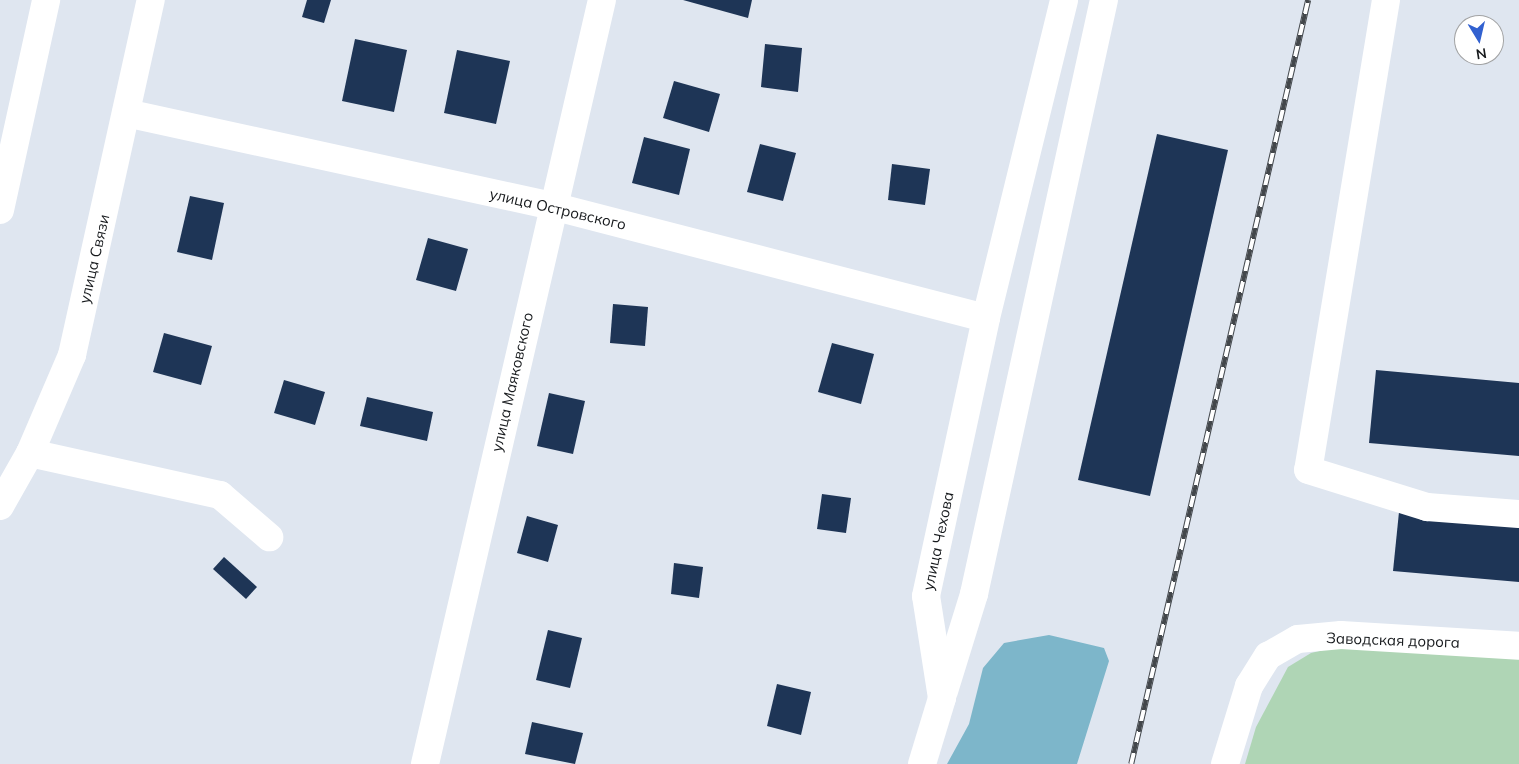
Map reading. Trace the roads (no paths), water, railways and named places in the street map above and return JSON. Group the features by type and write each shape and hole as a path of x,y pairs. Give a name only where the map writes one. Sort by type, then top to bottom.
{"street":[{"path":"0,210 46,0"},
{"name":"улица Связи","path":"0,506 30,454 72,355 151,0"},
{"name":"улица Маяковского","path":"425,764 552,206 602,0"},
{"name":"улица Чехова","path":"922,764 942,698 926,596 986,318 1064,0"},
{"path":"942,698 974,594 1104,0"},
{"path":"1386,0 1308,470 1427,507 1519,514"},
{"name":"улица Островского","path":"126,113 552,206 986,318"},
{"path":"30,454 220,495 269,537"},
{"name":"Заводская дорога","path":"1225,764 1249,686 1268,656 1298,639 1341,635 1519,646"}],"water":[{"path":"1049,635 1104,648 1109,661 1077,764 947,764 969,724 983,668 1004,643"}],"railway":[{"path":"1131,764 1308,0"}]}
